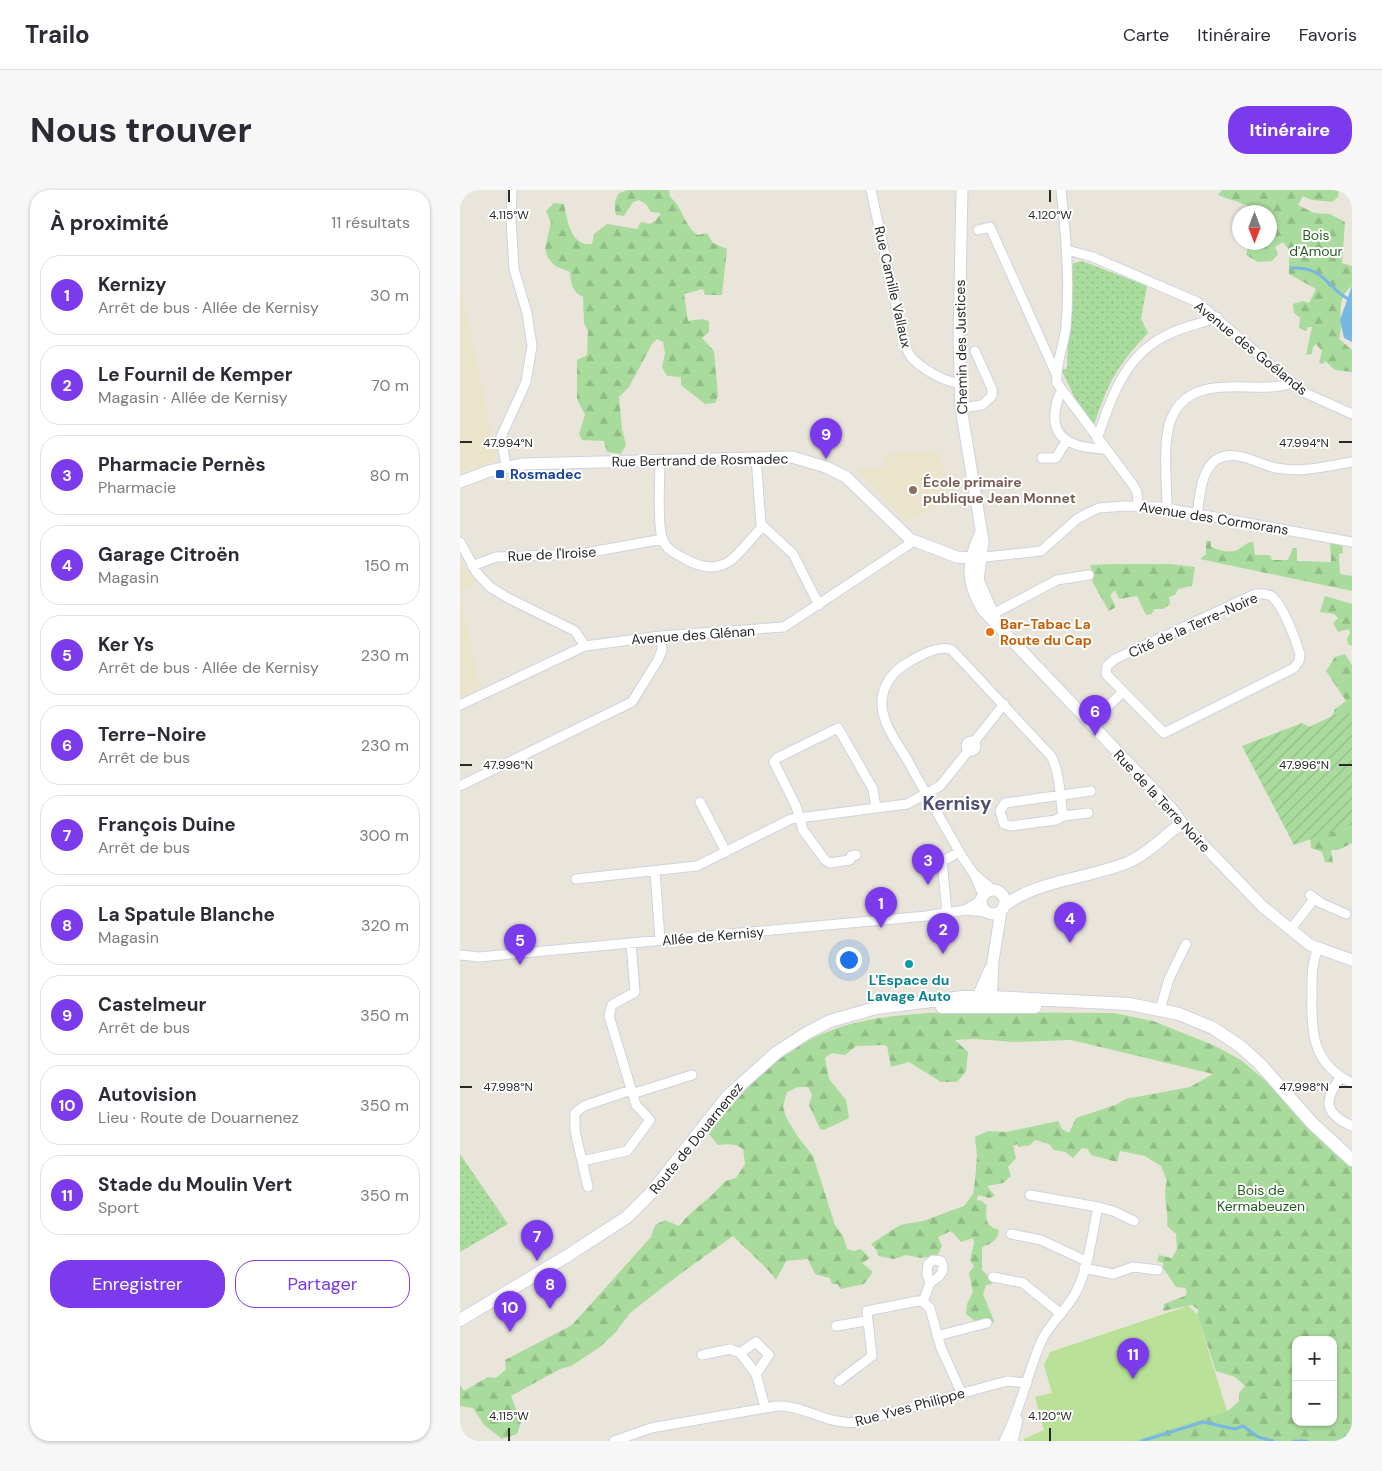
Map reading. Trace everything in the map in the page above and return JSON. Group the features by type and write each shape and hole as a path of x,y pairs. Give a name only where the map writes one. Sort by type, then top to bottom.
{"main road":[{"name":"Route de Douarnenez","path":"460,1320 561,1260 592,1238 621,1221 652,1192 727,1097 765,1061 801,1036 830,1021 853,1013 885,1007 963,997 985,1002 1009,998 1112,1003 1160,1009 1213,1028 1240,1046 1260,1064 1312,1123 1352,1160"},
{"name":"Route de Douarnenez","path":"885,1007 985,1002 1112,1003"},
{"name":"Route de Douarnenez","path":"460,1311 551,1257 592,1238"}],"street":[{"path":"506,466 501,437 526,382 532,346 527,313 514,269 510,219 512,190"},
{"name":"Rue Camille Vallaux","path":"871,190 902,334 908,352 915,361 944,379 960,383"},
{"name":"Chemin des Justices","path":"962,190 961,408 981,532 974,578"},
{"path":"1057,376 1066,326 1067,250 1061,190"},
{"path":"978,230 990,227 1062,391 1135,489 1138,505"},
{"name":"Avenue des Goélands","path":"1067,250 1085,254 1197,302 1217,317 1292,383 1316,399 1352,414"},
{"path":"1097,439 1115,390 1137,355 1167,334 1217,317"},
{"path":"961,408 982,404 992,396 992,389 975,351"},
{"path":"1167,509 1168,434 1172,413 1181,401 1193,393 1214,388 1274,387 1292,383"},
{"path":"1062,391 1057,401 1054,426 1057,433 1082,446 1104,448"},
{"path":"1042,458 1056,458 1068,440"},
{"path":"1197,515 1205,473 1212,462 1222,457 1244,457 1269,467 1288,470 1312,469 1352,462"},
{"path":"756,458 759,516 763,526 793,554 819,605"},
{"name":"Rue Bertrand de Rosmadec","path":"460,482 506,466 532,463 798,458 836,471 855,484 914,540 957,557 976,558"},
{"path":"660,461 663,539 668,548 703,567 718,568 729,561 763,526"},
{"name":"Avenue des Cormorans","path":"976,558 1041,551 1077,519 1094,509 1138,505 1352,542"},
{"name":"Rue de l'Iroise","path":"472,566 501,556 580,554 663,539"},
{"name":"Avenue des Glénan","path":"460,705 585,646 661,636 779,628 793,622 914,540"},
{"path":"460,542 472,566 490,587 575,631 585,646"},
{"path":"995,619 1057,580 1089,575"},
{"name":"Rue de la Terre Noire","path":"974,578 982,601 995,619 1251,896 1308,943 1352,960"},
{"name":"Cité de la Terre-Noire","path":"1256,594 1268,594 1277,601 1300,654 1300,661 1294,668 1164,733 1123,692 1106,674 1105,669 1110,663 1256,594"},
{"path":"460,786 632,702 658,660 662,650 661,636"},
{"path":"985,1002 998,931 995,911 989,894 974,874 926,794 884,717 883,693 893,674 909,662 948,648 956,652 1053,759 1063,816"},
{"path":"1090,723 1123,692"},
{"path":"576,879 697,866 784,822 799,817 903,805 926,794 944,782 1004,704"},
{"path":"856,855 851,856 850,860 827,862 807,837 774,762 836,728 842,731 871,784 876,808"},
{"path":"1088,813 1063,816 1056,820 1011,826 1004,824 1000,817 1000,811 1005,803 1091,791"},
{"path":"700,802 726,852"},
{"name":"Allée de Kernisy","path":"965,910 989,894 1028,891 1130,862 1148,851 1182,823"},
{"path":"947,913 942,861 954,855"},
{"path":"655,871 660,940"},
{"name":"Allée de Kernisy","path":"460,955 479,957 965,910 995,911 1028,891"},
{"path":"989,894 1005,900 995,911"},
{"path":"1291,929 1312,897 1346,914"},
{"path":"582,1161 627,1150 650,1120 638,1109 631,1092 609,1012 612,1005 635,992 631,942"},
{"path":"1160,1009 1169,979 1186,944"},
{"path":"1318,948 1312,968 1312,1033 1322,1058 1341,1077 1352,1083"},
{"path":"963,997 988,979"},
{"path":"988,979 1009,998"},
{"path":"588,1187 574,1119 577,1109 692,1075"},
{"path":"1341,1077 1330,1092 1330,1107 1334,1117 1352,1126"},
{"path":"1030,1195 1098,1207 1113,1211 1134,1221"},
{"path":"1004,1441 1019,1408 1042,1338 1076,1292 1085,1265 1098,1207"},
{"path":"1011,1234 1041,1240 1085,1265 1113,1274 1133,1267 1158,1270"},
{"path":"994,1277 1013,1280 1028,1286 1061,1314"},
{"path":"923,1302 930,1283"},
{"path":"839,1381 872,1356 866,1312 914,1302 923,1302 930,1308 937,1336 962,1394"},
{"path":"836,1326 866,1321"},
{"path":"937,1336 987,1323"},
{"path":"740,1353 756,1342 769,1355 756,1374"},
{"path":"702,1355 730,1349 740,1353 756,1374 765,1407"},
{"name":"Rue Yves Philippe","path":"614,1441 651,1428 784,1405 834,1421 852,1423 1007,1381 1027,1383"},
{"path":"1013,1441 1019,1408"}],"shaded area":[{"path":"460,280 497,461 460,472"},
{"name":"École primaire publique Jean Monnet","path":"939,451 952,497 907,522 855,469 885,468 885,454"},
{"path":"460,561 477,582 460,592"},
{"path":"460,592 480,688 460,698"}],"green space":[{"path":"628,190 669,190 670,197 678,206 693,231 698,235 707,233 713,243 727,249 722,295 705,295 703,289 684,294 688,321 702,319 709,321 709,332 702,338 714,351 718,396 715,403 705,404 681,385 681,377 667,376 662,367 665,353 663,342 657,339 652,344 629,387 619,397 622,429 626,445 621,454 607,452 604,441 582,440 579,434 585,415 577,399 577,360 587,355 588,331 584,323 583,297 573,287 570,272 555,266 548,258 545,249 551,222 546,211 554,203 564,204 571,231 575,237 585,244 592,244 594,234 607,224 637,229 641,222 650,224 661,213 651,212 646,204 639,200 633,202 624,216 616,215 615,204 617,196 619,193"},
{"name":"Bois d'Amour","path":"1222,190 1339,190 1338,197 1332,202 1313,200 1303,196 1298,205 1314,213 1330,214 1345,222 1342,263 1352,266 1352,286 1346,292 1341,304 1341,332 1339,339 1352,350 1352,372 1335,370 1325,361 1323,364 1319,363 1322,351 1316,344 1313,347 1312,354 1306,355 1312,327 1308,327 1306,331 1299,328 1300,318 1294,313 1293,304 1303,301 1309,303 1316,289 1289,274 1289,250 1283,242 1277,246 1277,205 1247,205 1218,195"},
{"name":"Bois d'Amour","path":"1247,250 1276,250 1278,254 1272,261 1258,262 1246,255"},
{"path":"1082,261 1147,286 1141,319 1148,333 1128,356 1115,375 1104,397 1094,425 1084,417 1061,369 1067,369 1071,267 1074,263"},
{"path":"1206,541 1211,541 1211,547 1227,552 1234,551 1253,542 1255,555 1270,555 1272,560 1288,560 1293,548 1297,548 1297,561 1331,562 1330,542 1342,545 1343,553 1339,554 1340,574 1352,576 1352,591 1200,559 1206,554"},
{"path":"1170,564 1195,567 1192,586 1178,589 1175,595 1169,597 1170,604 1163,609 1154,609 1152,614 1146,615 1137,596 1119,599 1115,590 1110,595 1116,607 1109,611 1092,581 1094,575 1090,565"},
{"path":"1325,596 1352,604 1352,646 1348,644 1347,639 1350,633 1349,629 1338,632 1333,623 1338,618 1334,614 1320,612"},
{"path":"1345,654 1352,665 1352,722 1330,721 1335,709 1346,701 1326,671 1335,657"},
{"path":"1347,709 1352,722 1352,825 1294,845 1242,746 1302,723 1309,727"},
{"path":"1352,821 1352,843 1338,850 1331,850 1333,863 1325,862 1322,852 1311,848 1310,836"},
{"name":"Bois de Kermabeuzen","path":"956,1012 1114,1013 1153,1021 1213,1045 1241,1060 1352,1154 1352,1441 1130,1441 1229,1410 1239,1401 1239,1393 1245,1386 1235,1377 1216,1371 1197,1314 1199,1310 1192,1305 1163,1311 1164,1304 1185,1296 1187,1292 1185,1288 1176,1287 1163,1268 1163,1263 1157,1261 1159,1255 1172,1258 1177,1249 1176,1234 1167,1226 1165,1193 1167,1181 1161,1166 1145,1156 1120,1151 1117,1162 1091,1155 1088,1149 1082,1148 1073,1158 1065,1152 1054,1150 1049,1144 1035,1140 1030,1145 1019,1147 1017,1144 1013,1146 1016,1158 1008,1167 1011,1176 1003,1183 987,1186 995,1196 989,1198 978,1195 977,1200 982,1201 987,1206 986,1218 989,1224 999,1230 994,1241 982,1247 982,1270 990,1278 992,1284 986,1285 983,1294 994,1321 992,1324 976,1322 966,1314 967,1304 973,1292 969,1273 974,1266 970,1260 974,1243 973,1238 961,1242 951,1231 938,1237 942,1246 937,1256 921,1258 906,1255 894,1259 878,1256 877,1251 871,1244 900,1225 923,1221 964,1206 973,1194 977,1156 975,1137 988,1131 1006,1132 1058,1121 1062,1129 1069,1133 1076,1118 1115,1105 1126,1099 1190,1087 1213,1074 1071,1040 1014,1042 975,1039 955,1040 968,1052 966,1071 957,1082 941,1082 909,1062 891,1067 887,1046 884,1045 856,1046 845,1055 832,1053 825,1058 829,1079 846,1100 849,1118 824,1130 820,1129 809,1105 812,1095 808,1087 798,1087 787,1092 783,1106 786,1117 798,1137 813,1156 835,1225 843,1236 847,1249 854,1251 861,1249 870,1258 862,1263 873,1272 864,1284 840,1289 838,1284 832,1284 830,1278 815,1274 808,1259 786,1261 776,1280 733,1236 630,1313 615,1333 600,1347 571,1366 560,1369 511,1396 521,1422 517,1434 502,1439 484,1425 473,1408 460,1406 460,1385 464,1391 488,1377 496,1378 506,1369 505,1360 572,1325 651,1237 655,1225 665,1220 679,1226 725,1181 736,1178 745,1164 743,1149 728,1144 718,1145 709,1134 725,1112 767,1070 791,1051 815,1037 840,1027 866,1020 894,1016"},
{"path":"460,1154 508,1224 460,1252"},
{"path":"1188,1306 1197,1314 1227,1411 1130,1441 1024,1441 1024,1439 1044,1430 1035,1397 1052,1393 1044,1365 1050,1352"}],"water":[{"path":"1352,286 1352,342 1344,338 1340,320"}],"waterway":[{"path":"1291,268 1303,268 1319,274 1343,296 1352,301"},
{"path":"1142,1441 1203,1422 1235,1429 1243,1426 1258,1437 1273,1441"},
{"path":"1343,1441 1346,1436 1352,1437"},
{"path":"1294,1441 1307,1441"}],"place":[{"name":"Castelmeur","path":"826,459"},
{"name":"Rosmadec","path":"500,474"},
{"name":"École primaire publique Jean Monnet","path":"913,490"},
{"name":"Bar-Tabac La Route du Cap","path":"990,632"},
{"name":"Terre-Noire","path":"1095,736"},
{"name":"Pharmacie Pernès","path":"928,885"},
{"name":"Kernizy","path":"881,928"},
{"name":"Garage Citroën","path":"1070,943"},
{"name":"Le Fournil de Kemper","path":"943,954"},
{"name":"L'Espace du Lavage Auto","path":"909,964"},
{"name":"Ker Ys","path":"520,965"},
{"name":"François Duine","path":"537,1261"},
{"name":"La Spatule Blanche","path":"550,1309"},
{"name":"Autovision","path":"510,1332"},
{"name":"Stade du Moulin Vert","path":"1133,1379"}],"district":[{"name":"Kernisy","path":"957,803"}]}
